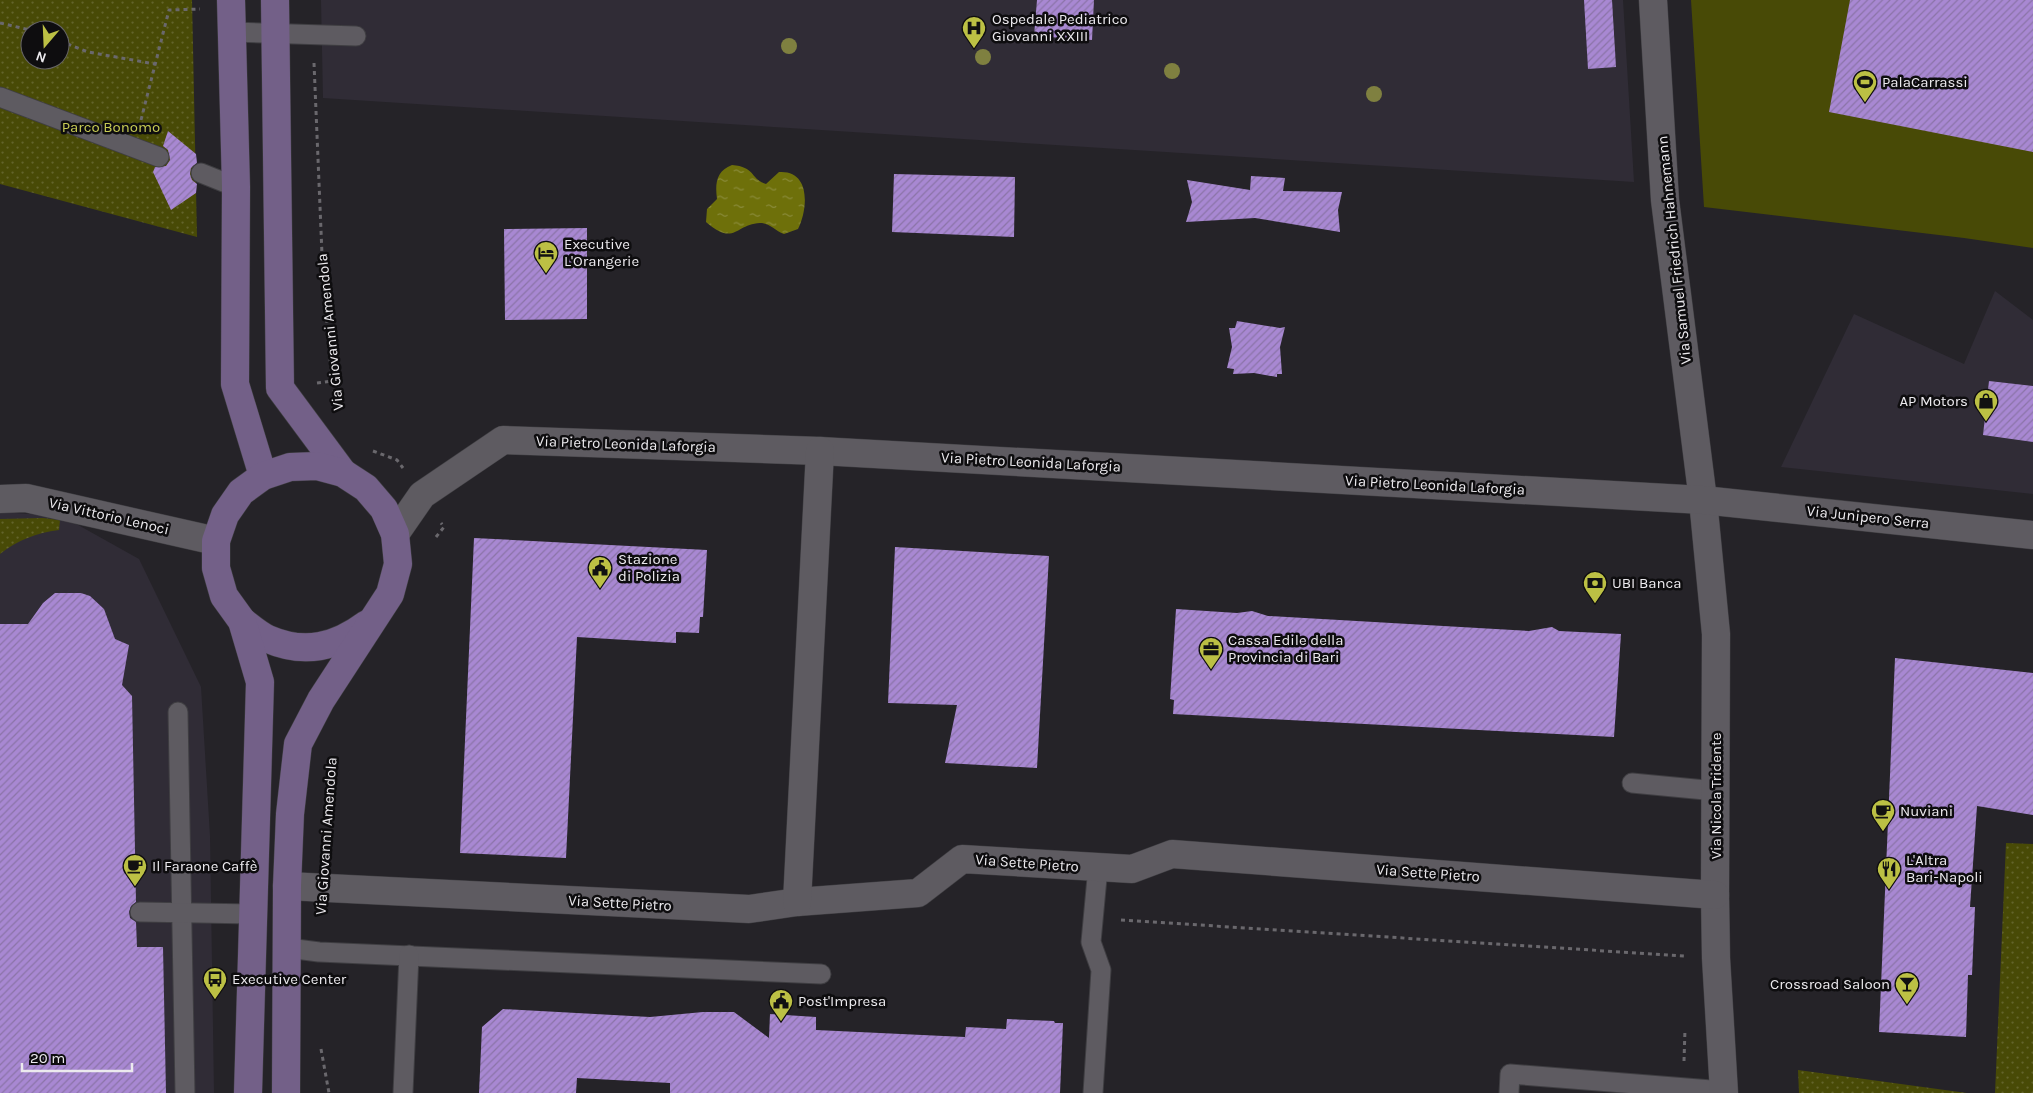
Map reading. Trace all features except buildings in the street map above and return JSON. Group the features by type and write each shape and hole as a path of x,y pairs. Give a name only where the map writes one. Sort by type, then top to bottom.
{"main road":[{"path":"231,0 236,187 235,384 263,476"},
{"path":"275,0 280,388 343,473"},
{"path":"286,1093 287,886 290,814 298,744 321,700 390,594 398,564 395,534 384,508 366,488 343,473 317,466 290,467 263,476 241,492 225,514 216,540 216,568 224,596 242,621 267,639 295,647 324,647 350,637 372,620"},
{"path":"242,621 260,682 248,1093"}],"street":[{"name":"Via Samuel Friedrich Hahnemann","path":"1653,0 1666,200 1703,500"},
{"name":"Via Pietro Leonida Laforgia","path":"395,534 422,495 504,440 820,451 1703,500"},
{"path":"797,902 820,451"},
{"name":"Via Vittorio Lenoci","path":"0,499 26,498 216,540"},
{"name":"Via Junipero Serra","path":"1703,500 2033,535"},
{"name":"Via Nicola Tridente","path":"1703,500 1716,634 1716,958 1724,1092"},
{"name":"Via Sette Pietro","path":"287,886 749,909 797,902 918,893 962,859 1132,869 1172,854 1715,894"}],"lane":[{"path":"232,32 356,36"},
{"path":"0,97 159,157"},
{"path":"201,173 236,187"},
{"path":"178,712 185,1093"},
{"path":"1632,783 1716,791"},
{"path":"1093,1093 1101,970 1091,942 1098,867"},
{"path":"140,912 253,914"},
{"path":"288,948 319,952 821,974"},
{"path":"403,1093 410,955"},
{"path":"1508,1093 1510,1074 1724,1092"}],"path":[{"path":"134,148 169,10 200,9"},
{"path":"0,23 20,28"},
{"name":"Via Giovanni Amendola","path":"313,35 323,278 332,381 338,413"},
{"path":"70,45 88,52 155,64"},
{"path":"366,448 398,460 444,527 433,541"},
{"path":"1093,918 1684,956"},
{"path":"320,1040 329,1093"}],"shaded area":[{"name":"Ospedale Pediatrico Giovanni XXIII","path":"321,0 1623,0 1634,182 323,98"},
{"path":"1995,291 2033,320 2033,494 1781,467 1854,314 1964,364"},
{"name":"Executive Center","path":"0,512 62,516 139,559 201,687 210,836 214,1093 0,1093"}],"green space":[{"name":"Parco Bonomo","path":"0,0 192,0 197,237 0,184"},
{"name":"PalaCarrassi","path":"1691,0 2033,0 2033,248 1704,207"},
{"path":"43,518 60,520 59,530 28,538 0,554 0,519"},
{"path":"2006,843 2033,844 2033,1093 1995,1093"},
{"path":"1798,1070 1967,1093 1799,1093"}],"water":[{"path":"732,165 745,168 766,184 779,172 789,173 797,177 802,184 805,202 798,229 784,234 767,224 760,223 752,224 729,234 723,233 706,222 707,209 717,199 716,188 720,174"}],"place":[{"name":"Ospedale Pediatrico Giovanni XXIII","path":"974,49"},
{"name":"PalaCarrassi","path":"1865,103"},
{"name":"Executive L'Orangerie","path":"546,274"},
{"name":"AP Motors","path":"1986,422"},
{"name":"Stazione di Polizia","path":"600,589"},
{"name":"UBI Banca","path":"1595,604"},
{"name":"Cassa Edile della Provincia di Bari","path":"1211,670"},
{"name":"Nuviani","path":"1883,832"},
{"name":"Il Faraone Caffè","path":"135,887"},
{"name":"L'Altra Bari-Napoli","path":"1889,890"},
{"name":"Executive Center","path":"215,1000"},
{"name":"Crossroad Saloon","path":"1907,1005"},
{"name":"Post'Impresa","path":"781,1022"}]}
